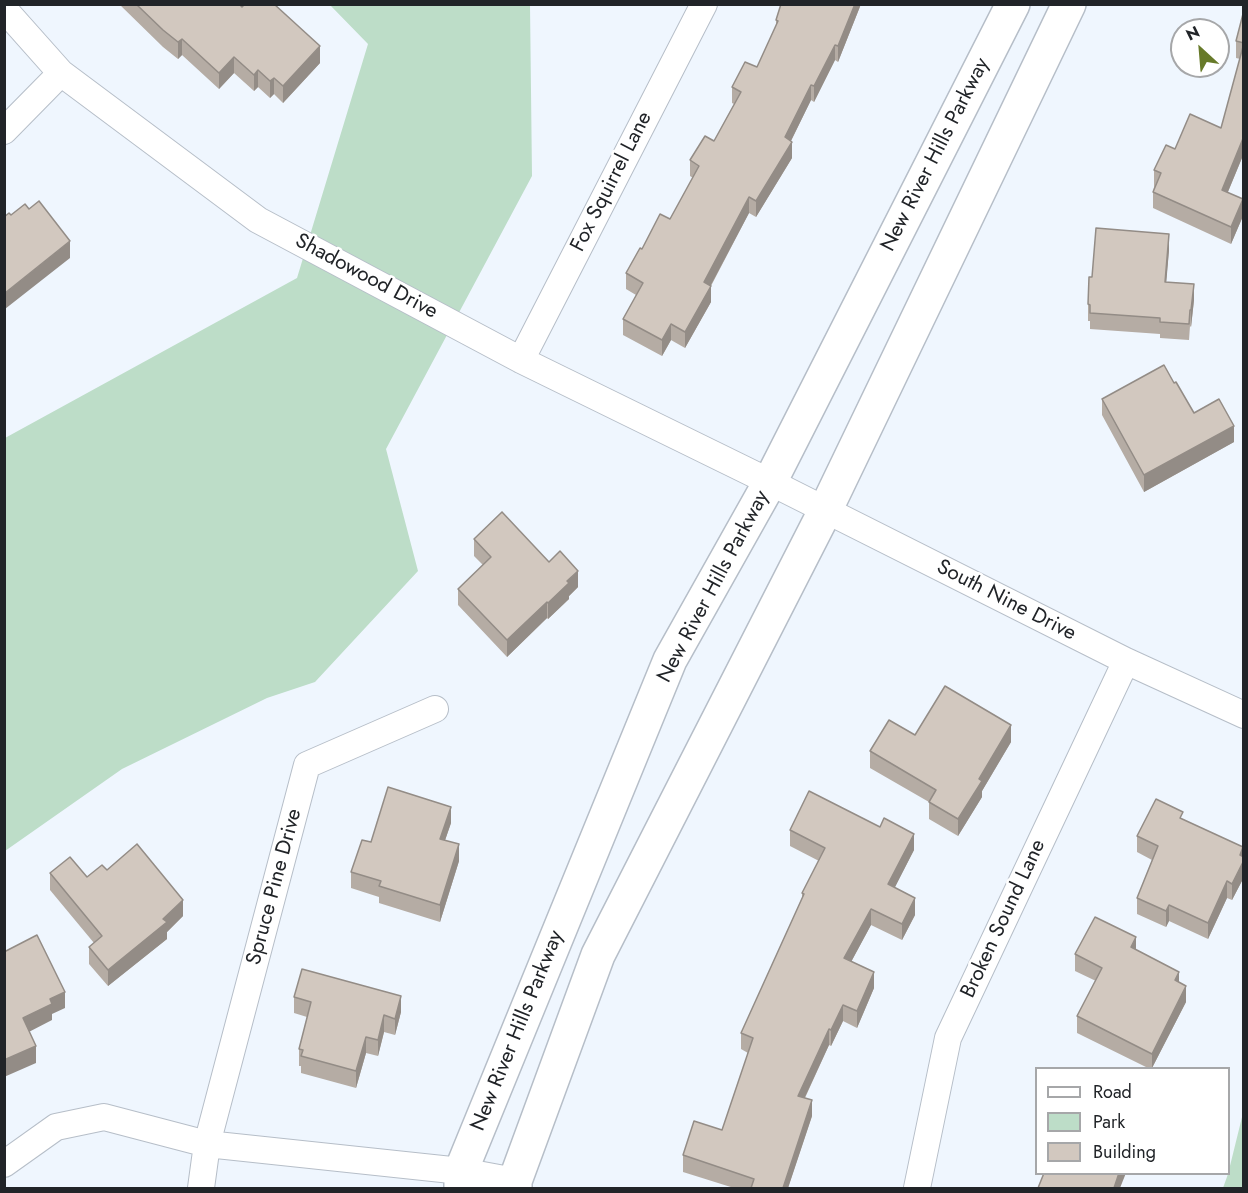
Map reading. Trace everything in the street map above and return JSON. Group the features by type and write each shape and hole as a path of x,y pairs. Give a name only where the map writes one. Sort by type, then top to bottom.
{"street":[{"name":"Fox Squirrel Lane","path":"521,360 704,4"},
{"name":"New River Hills Parkway","path":"461,1180 670,660 770,482 1012,4"},
{"path":"4,1164 56,1127 104,1117 207,1144 461,1180 515,1185 598,954 825,511 1069,4"},
{"name":"Shadowood Drive","path":"4,9 61,73 258,220 521,360 770,482"},
{"path":"4,131 61,73"},
{"name":"South Nine Drive","path":"770,482 1126,661 1244,715"},
{"name":"Broken Sound Lane","path":"917,1188 948,1038 1126,661"},
{"name":"Spruce Pine Drive","path":"201,1188 207,1144 307,765 435,709"}],"green space":[{"path":"330,5 530,5 532,176 386,449 418,571 315,682 267,698 122,769 5,851 5,438 297,278 368,44"},
{"path":"1243,1113 1243,1188 1223,1188 1228,1175 1230,1175 1230,1166"}],"building":[{"path":"136,4 239,4 242,7 245,4 274,4 320,46 283,86 274,78 270,81 258,70 254,75 234,57 219,73 182,39 178,42 163,30"},
{"path":"781,4 855,4 838,46 835,45 814,86 811,85 785,137 792,142 756,201 749,197 704,282 711,286 685,332 671,324 662,340 623,319 643,283 626,273 640,248 642,249 660,214 670,219 699,166 690,160 705,136 714,141 741,92 732,87 745,62 757,67 778,21 776,20"},
{"path":"1244,10 1244,43 1236,41"},
{"path":"1244,43 1244,136 1222,190 1243,199 1231,227 1153,192 1161,173 1154,170 1166,145 1175,149 1190,114 1221,128"},
{"path":"39,201 70,241 5,293 4,217 9,213 11,215 25,204 29,209"},
{"path":"1096,228 1169,234 1165,282 1194,284 1189,324 1160,322 1160,318 1090,313 1089,277 1092,277"},
{"path":"1164,365 1194,413 1219,399 1234,426 1144,475 1102,399"},
{"path":"502,512 549,562 560,551 578,571 567,581 569,583 507,640 458,589 491,557 474,539"},
{"path":"945,686 1011,725 979,779 982,781 958,819 929,802 936,790 870,751 889,720 915,735"},
{"path":"388,787 451,807 440,839 459,844 440,905 379,886 381,881 351,872 362,840 371,842"},
{"path":"809,791 880,827 884,818 914,834 888,884 915,898 902,924 871,909 844,958 874,972 857,1011 843,1005 831,1030 829,1029 798,1096 812,1100 783,1188 751,1188 754,1179 683,1155 694,1121 722,1130 753,1038 741,1033 804,894 802,893 825,848 790,830"},
{"path":"1156,799 1183,812 1180,818 1243,847 1240,855 1244,857 1244,860 1232,884 1227,881 1208,923 1169,905 1166,911 1137,898 1158,846 1137,836"},
{"path":"137,844 183,900 163,919 167,922 108,970 89,947 102,936 50,873 70,857 87,877 102,865 107,870"},
{"path":"1095,917 1136,937 1131,947 1179,972 1175,980 1186,986 1152,1054 1077,1016 1102,968 1075,954"},
{"path":"37,935 65,992 50,999 52,1004 23,1018 36,1046 4,1060 4,952"},
{"path":"302,969 401,996 395,1019 384,1015 378,1040 366,1037 356,1071 301,1056 303,1050 299,1049 311,1002 294,997"},
{"path":"1043,1175 1118,1175 1114,1188 1038,1188"}]}
